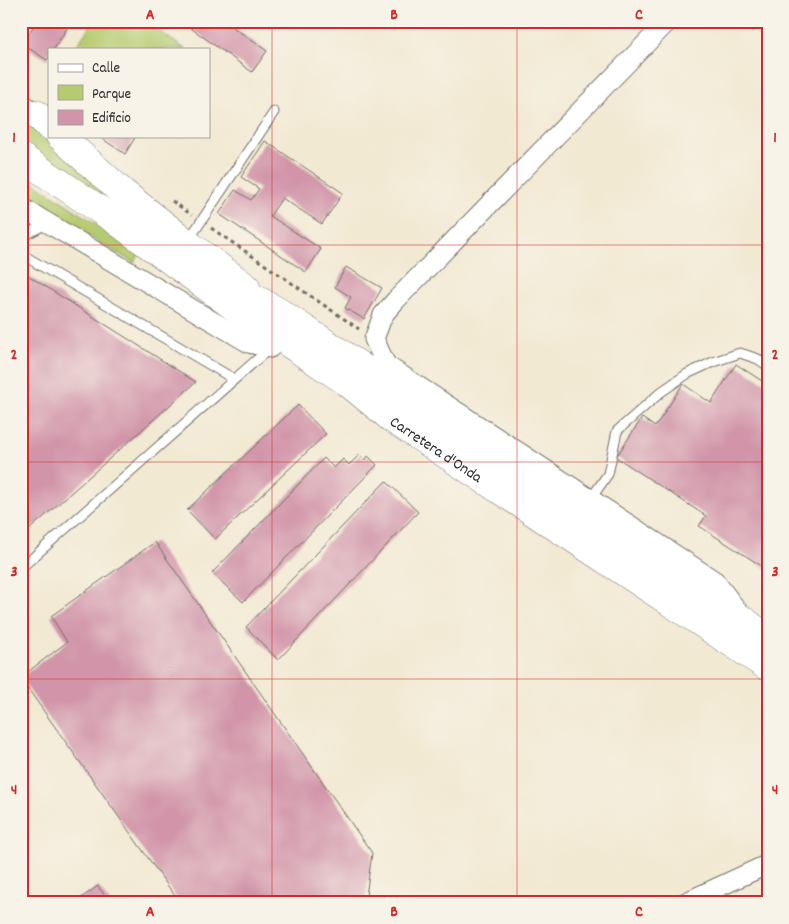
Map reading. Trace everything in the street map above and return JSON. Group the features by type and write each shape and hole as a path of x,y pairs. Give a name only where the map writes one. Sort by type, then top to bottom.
{"main road":[{"path":"62,138 122,192 194,232 279,312"},
{"name":"Carretera d'Onda","path":"21,157 112,218 237,309 347,382 391,418 768,667"},
{"name":"Carretera d'Onda","path":"112,218 279,312 586,506 757,631"},
{"path":"237,309 285,364 391,418"}],"street":[{"path":"374,339 383,315 396,300 668,21"},
{"path":"21,207 249,343 270,348"},
{"name":"Carretera d'Onda","path":"374,339 386,365 586,506"},
{"path":"684,903 768,864"}],"lane":[{"path":"194,232 274,112"},
{"path":"21,237 48,223"},
{"path":"21,254 234,380"},
{"path":"21,568 270,348"},
{"path":"586,506 608,474 617,431 661,392 687,374 713,362 740,354 758,359 768,366"}],"path":[{"path":"194,232 374,339"}],"green space":[{"path":"94,21 144,21 184,48 75,48"},
{"path":"21,117 42,133 123,211 21,143"},
{"path":"21,174 140,253 134,263 21,196"}],"building":[{"path":"37,21 64,21 69,25 55,48 48,48 47,60 22,44"},
{"path":"181,21 224,21 267,51 252,72"},
{"path":"101,138 135,138 125,154"},
{"path":"265,141 343,193 322,224 282,198 270,216 321,249 306,272 219,214 235,190 251,200 259,189 241,177"},
{"path":"346,267 382,288 364,319 345,308 351,297 335,287"},
{"path":"21,271 196,382 21,537"},
{"path":"736,364 768,385 768,570 699,526 706,516 616,457 642,418 655,427 683,384 711,403"},
{"path":"298,405 326,434 215,539 187,510"},
{"path":"359,455 365,460 368,456 377,465 243,602 212,573 324,458 334,468 343,459 349,465"},
{"path":"386,481 418,512 278,660 246,627"},
{"path":"155,542 372,853 365,903 180,903 21,679 21,677 67,642 51,616"},
{"path":"98,886 110,903 74,903"}]}
